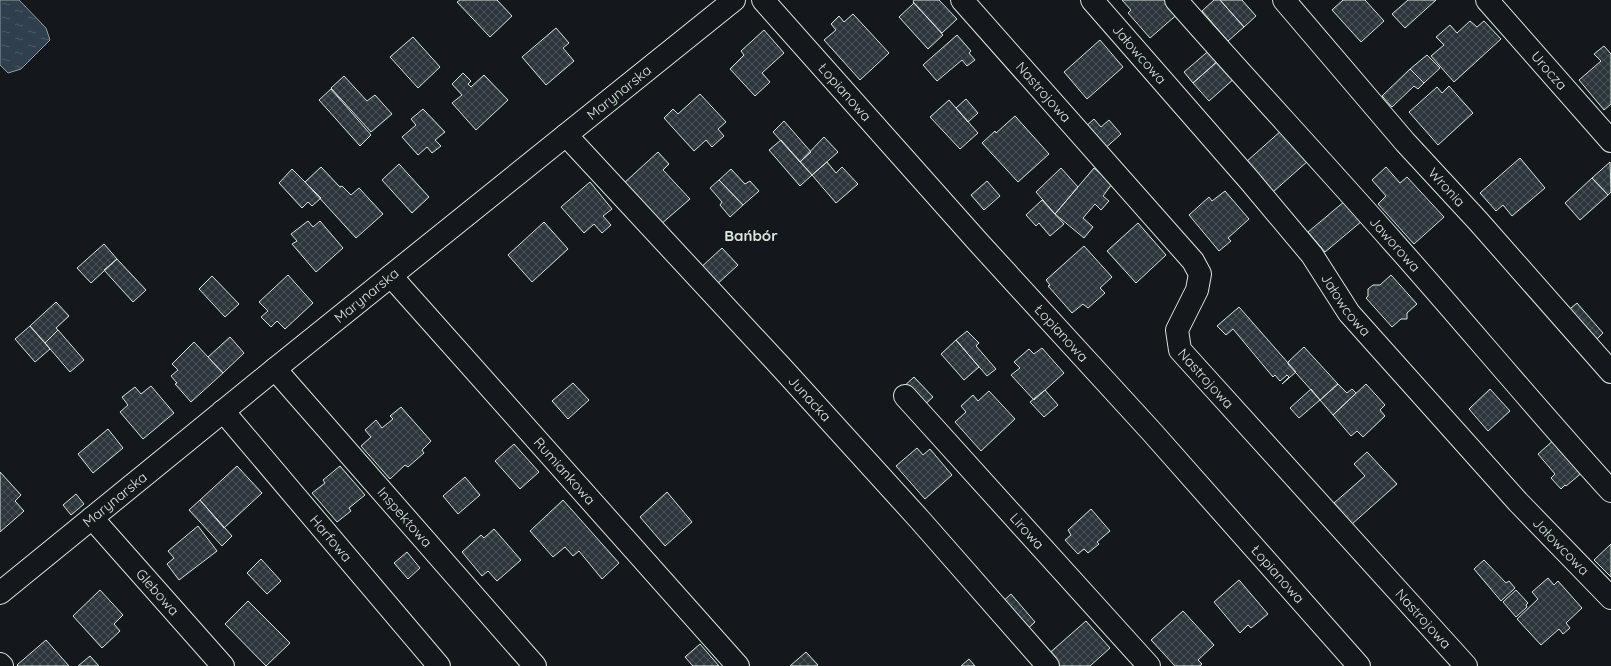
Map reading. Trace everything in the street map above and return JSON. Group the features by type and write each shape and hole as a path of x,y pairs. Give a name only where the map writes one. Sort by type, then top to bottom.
{"street":[{"name":"Marynarska","path":"0,593 223,411 734,0"},
{"name":"Łopianowa","path":"763,0 979,243 1151,431 1359,666"},
{"name":"Nastrojowa","path":"962,0 1193,261 1200,274 1197,290 1192,303 1177,330 1180,350 1466,666"},
{"name":"Jałowcowa","path":"1092,0 1312,255 1349,313 1518,502 1611,598"},
{"name":"Jaworowa","path":"1176,0 1394,242 1562,438 1611,491"},
{"name":"Wronia","path":"1284,0 1405,142 1478,221 1611,372"},
{"name":"Urocza","path":"1486,0 1611,141"},
{"name":"Junacka","path":"566,135 782,368 920,520 1048,666"},
{"name":"Rumiankowa","path":"391,276 738,666"},
{"name":"Inspektowa","path":"275,369 535,666"},
{"name":"Lirowa","path":"905,396 1149,666"},
{"name":"Harfowa","path":"223,411 439,666"},
{"name":"Glebowa","path":"92,518 223,666"}],"water":[{"path":"0,0 19,0 46,28 50,40 21,69 8,73 0,65"}],"building":[{"path":"460,0 497,0 512,16 490,37 457,2"},
{"path":"914,0 939,0 957,19 942,33 913,2"},
{"path":"1122,0 1169,0 1180,12 1150,38 1128,13 1131,10"},
{"path":"1214,0 1220,0 1244,27 1228,41 1202,11"},
{"path":"1220,0 1242,0 1256,16 1244,27"},
{"path":"1343,0 1365,0 1384,21 1361,42 1332,10"},
{"path":"1408,0 1436,0 1405,28 1392,14"},
{"path":"914,3 943,35 928,49 899,17"},
{"path":"853,14 889,53 860,80 824,40 836,30 831,24 839,16 844,22"},
{"path":"1470,21 1477,27 1484,21 1501,39 1454,82 1431,56 1444,45 1436,37 1450,25 1457,33"},
{"path":"556,28 569,43 563,48 574,61 546,85 522,57"},
{"path":"764,30 784,53 762,73 770,82 755,96 730,69 744,55 741,51"},
{"path":"957,35 971,51 969,53 975,60 967,66 962,60 937,81 923,65"},
{"path":"413,37 440,67 418,88 390,57"},
{"path":"1100,40 1123,67 1087,99 1064,72"},
{"path":"1604,46 1611,54 1611,104 1604,110 1579,80 1601,61 1594,54"},
{"path":"1212,48 1220,59 1193,83 1184,72"},
{"path":"1427,55 1440,68 1424,83 1410,69"},
{"path":"1220,59 1236,77 1209,101 1193,83"},
{"path":"1410,69 1424,83 1418,89 1414,86 1392,107 1382,96"},
{"path":"463,73 471,81 468,84 471,87 484,75 508,100 476,130 452,103 462,95 452,84"},
{"path":"344,76 367,101 375,95 392,114 371,132 331,88"},
{"path":"1449,86 1473,113 1438,145 1409,112 1437,87 1442,93"},
{"path":"331,89 371,135 360,146 319,100"},
{"path":"700,94 726,122 718,129 724,136 712,147 706,140 694,151 664,118 673,109 678,114"},
{"path":"966,99 978,113 968,122 956,108"},
{"path":"949,100 978,133 960,149 930,117"},
{"path":"423,109 445,132 435,140 441,146 432,153 427,147 418,155 402,137 416,125 411,119"},
{"path":"1015,116 1049,154 1018,182 982,143"},
{"path":"1094,119 1101,127 1109,120 1121,134 1102,151 1083,129"},
{"path":"784,121 811,152 800,162 773,132"},
{"path":"1282,130 1309,160 1273,192 1246,162"},
{"path":"824,137 838,152 812,175 800,162"},
{"path":"781,140 812,175 800,186 769,150"},
{"path":"658,152 669,164 663,170 690,199 660,225 623,184"},
{"path":"1520,158 1545,188 1512,216 1503,205 1496,211 1480,193"},
{"path":"827,162 836,173 842,167 858,184 836,203 812,175"},
{"path":"1610,162 1611,192 1608,195 1592,178"},
{"path":"399,164 429,197 412,213 382,180"},
{"path":"321,167 340,187 342,186 351,195 359,188 383,214 356,238 305,182"},
{"path":"1386,167 1400,183 1407,177 1444,217 1414,244 1378,204 1386,196 1372,180"},
{"path":"1061,168 1078,187 1055,214 1036,192"},
{"path":"1094,168 1112,184 1103,196 1109,201 1101,210 1095,204 1083,218 1093,227 1084,238 1055,214"},
{"path":"292,169 321,198 312,206 308,202 302,208 279,183"},
{"path":"731,169 745,184 750,181 759,191 743,205 719,180"},
{"path":"1592,178 1608,195 1580,220 1565,203"},
{"path":"719,180 743,205 730,217 720,205 722,202 710,188"},
{"path":"987,181 1000,196 984,210 971,195"},
{"path":"590,182 612,209 603,216 611,225 602,233 594,224 584,233 561,207"},
{"path":"1225,191 1249,219 1228,238 1231,241 1219,251 1189,215 1209,197 1212,201"},
{"path":"1042,200 1064,224 1050,236 1039,223 1036,226 1026,215"},
{"path":"1345,201 1362,221 1325,252 1308,232"},
{"path":"308,221 313,227 320,221 343,248 316,272 292,244 297,241 291,234"},
{"path":"544,222 568,249 532,282 508,255"},
{"path":"1138,223 1166,255 1136,283 1107,251"},
{"path":"104,244 117,259 91,283 77,268"},
{"path":"1084,246 1112,277 1100,288 1105,293 1088,308 1083,304 1072,313 1048,286 1050,285 1046,280"},
{"path":"722,248 738,265 714,287 698,270"},
{"path":"117,259 146,290 133,302 104,270"},
{"path":"288,275 313,303 285,329 277,321 271,327 261,317 268,311 259,302"},
{"path":"1391,275 1417,304 1407,313 1407,319 1401,319 1392,327 1366,298 1368,296 1368,289 1373,285 1380,285"},
{"path":"212,276 239,304 225,317 199,289"},
{"path":"56,302 69,316 56,328 58,330 45,343 30,326"},
{"path":"1577,303 1603,333 1593,343 1566,312"},
{"path":"1239,307 1296,372 1282,384 1289,377 1287,375 1280,381 1275,375 1273,377 1233,329 1226,335 1217,326"},
{"path":"30,326 50,349 35,362 15,339"},
{"path":"58,330 84,360 70,372 45,343"},
{"path":"967,331 979,343 976,346 996,369 987,376 956,340"},
{"path":"230,337 244,353 223,373 208,357"},
{"path":"956,340 979,367 964,380 941,354"},
{"path":"194,342 223,373 191,402 175,384 177,383 171,376 178,370 172,364"},
{"path":"1304,347 1338,384 1320,400 1288,364 1288,362"},
{"path":"1042,348 1064,373 1034,400 1011,375 1020,368 1014,362 1029,349 1034,354"},
{"path":"914,377 933,397 920,409 901,389"},
{"path":"573,383 589,400 568,419 552,401"},
{"path":"1338,384 1347,393 1352,389 1356,393 1333,415 1320,400"},
{"path":"1366,384 1385,405 1380,410 1385,416 1363,437 1357,431 1351,436 1333,415"},
{"path":"151,386 174,413 143,439 120,412 128,405 122,397 135,387 141,394"},
{"path":"1311,389 1320,400 1299,418 1290,408"},
{"path":"1490,389 1510,411 1488,431 1469,409"},
{"path":"1045,390 1058,405 1044,417 1030,402"},
{"path":"989,391 1015,419 981,451 955,422 966,412 961,406 973,395 978,401"},
{"path":"401,407 431,441 422,450 424,453 408,467 405,465 390,479 361,446 371,437 365,430 376,420 382,428 393,419 390,416"},
{"path":"108,429 123,448 93,473 78,454"},
{"path":"1555,439 1584,471 1561,489 1551,478 1555,474 1538,454"},
{"path":"514,444 539,472 520,489 495,461"},
{"path":"917,448 923,455 930,449 952,475 925,499 896,466"},
{"path":"1367,452 1397,484 1352,524 1334,503 1365,476 1354,464"},
{"path":"237,466 262,493 224,528 200,500"},
{"path":"340,466 365,495 349,508 351,511 337,522 312,493 325,483 323,480"},
{"path":"0,472 21,495 15,501 24,511 0,532"},
{"path":"465,477 480,495 458,514 443,496"},
{"path":"667,492 692,522 665,546 640,517"},
{"path":"76,494 84,504 71,515 63,505"},
{"path":"200,500 232,536 222,546 189,510"},
{"path":"563,500 619,563 602,579 579,551 573,556 565,547 553,557 530,531"},
{"path":"1091,509 1110,531 1097,542 1099,544 1088,553 1084,549 1078,554 1065,540 1071,535 1068,530"},
{"path":"198,526 217,551 179,580 167,564 174,558 168,551"},
{"path":"494,529 521,560 497,581 488,571 482,576 462,552 481,535 484,538"},
{"path":"1611,544 1611,577 1594,560"},
{"path":"407,552 420,568 408,579 394,563"},
{"path":"261,559 281,581 267,594 247,573"},
{"path":"1484,560 1506,583 1509,581 1515,588 1501,601 1474,569"},
{"path":"1548,578 1554,585 1558,581 1582,608 1566,623 1570,628 1563,634 1559,629 1541,645 1517,619 1538,599 1532,592"},
{"path":"1239,580 1268,614 1251,628 1248,625 1240,633 1214,602"},
{"path":"100,590 123,615 114,624 120,631 102,648 73,616"},
{"path":"1516,590 1528,603 1526,605 1527,607 1516,617 1503,602"},
{"path":"1011,594 1035,622 1023,633 999,605"},
{"path":"248,601 290,643 266,666 225,624"},
{"path":"1183,611 1214,645 1198,660 1202,664 1200,666 1175,666 1151,640"},
{"path":"1086,621 1110,648 1090,666 1055,666 1046,656"},
{"path":"46,640 69,666 17,665"},
{"path":"700,644 719,666 693,666 685,657"},
{"path":"806,652 818,665 790,666"},
{"path":"90,656 99,666 78,666"},
{"path":"969,659 975,666 961,666"}],"district":[{"name":"Bańbór","path":"751,236"}]}
